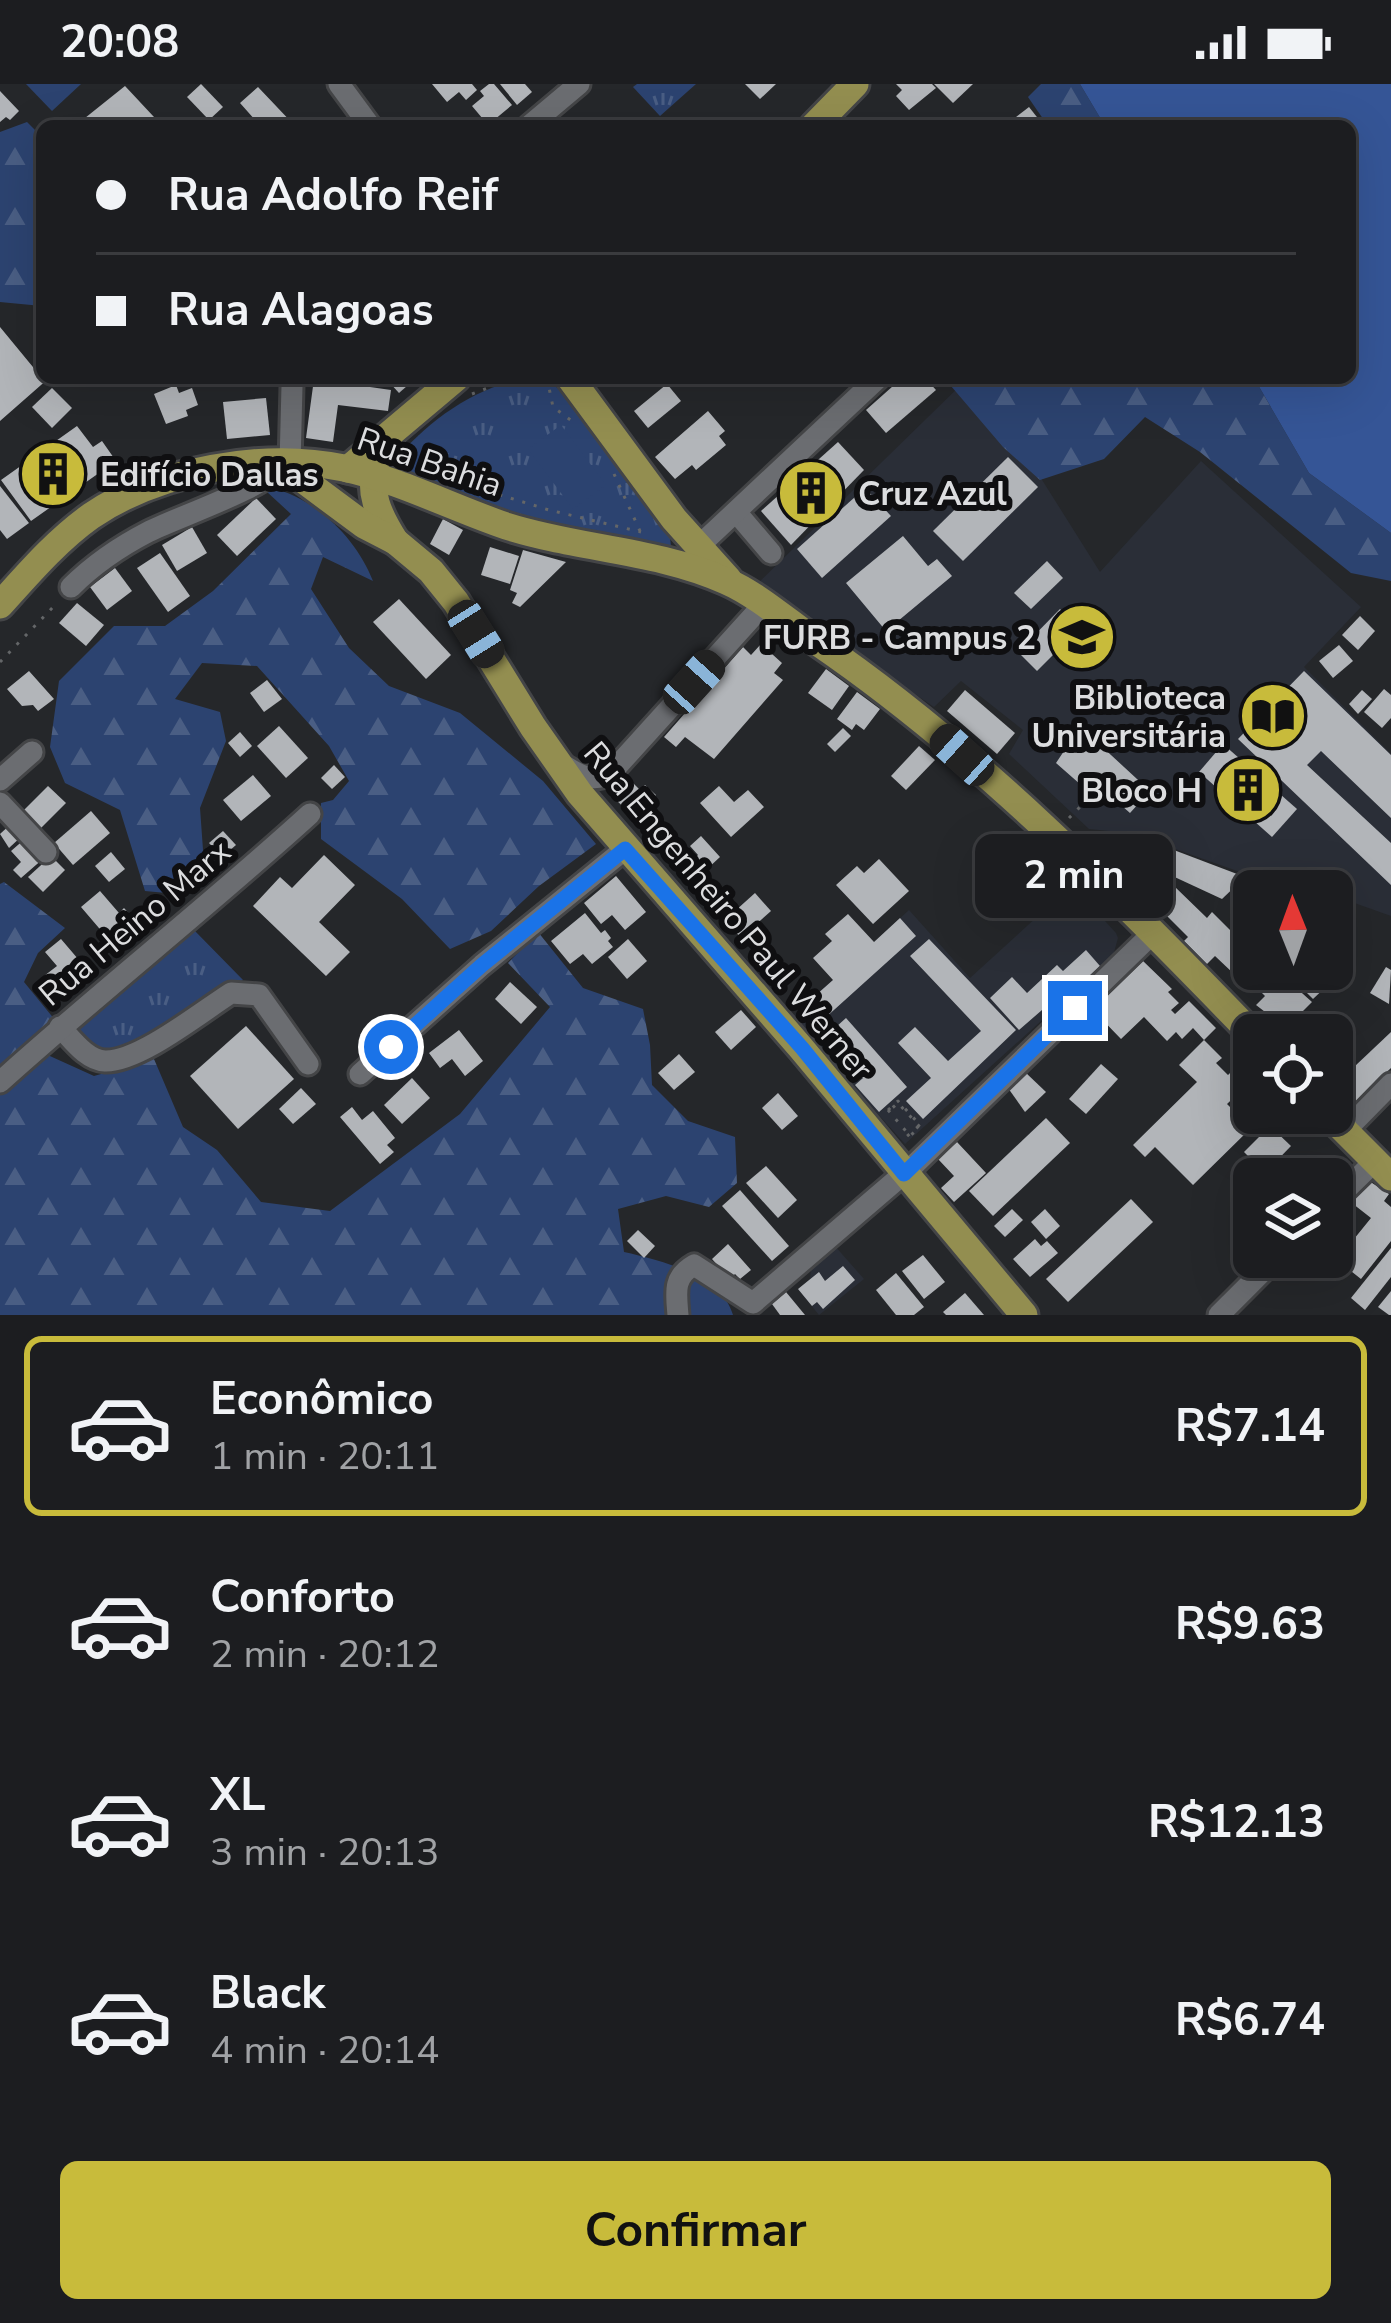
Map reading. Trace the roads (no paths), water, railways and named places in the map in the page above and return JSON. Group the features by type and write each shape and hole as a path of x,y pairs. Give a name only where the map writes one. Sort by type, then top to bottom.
{"main road":[{"path":"820,120 855,84"},
{"path":"360,473 388,437 449,384"},
{"path":"581,384 674,519 731,583 928,724 1153,933 1233,1015"},
{"name":"Rua Bahia","path":"0,605 71,531 110,504 194,473 286,464 360,473 508,526 674,563 731,583"},
{"name":"Rua Engenheiro Paul Werner","path":"286,464 431,571 456,602 555,760 625,849 802,1048 1024,1315"},
{"name":"Rua Engenheiro Paul Werner","path":"360,473 395,541"},
{"path":"1348,1134 1383,1169"}],"street":[{"path":"340,84 366,120"},
{"path":"536,120 579,84"},
{"path":"699,546 872,384"},
{"path":"71,587 111,553 267,481 286,464 292,386"},
{"path":"736,512 771,553"},
{"path":"555,760 585,778 611,773 763,605"},
{"path":"0,780 32,752"},
{"path":"0,802 46,852"},
{"name":"Rua Heino Marx","path":"0,1082 310,814"},
{"path":"360,1074 482,965 625,849"},
{"path":"678,1315 676,1284 694,1265 753,1303 904,1174 1153,933"},
{"path":"60,1027 83,1051 106,1061 135,1053 231,994 245,992 259,995 308,1064"},
{"path":"1353,1110 1391,1084"},
{"path":"1353,1189 1383,1169"},
{"path":"1219,1315 1256,1278"}],"place":[{"name":"Edifício Dallas","path":"53,474"},
{"name":"Cruz Azul","path":"811,493"},
{"name":"FURB - Campus 2","path":"1082,637"},
{"name":"Biblioteca Universitária","path":"1273,716"},
{"name":"Bloco H","path":"1248,790"}]}
